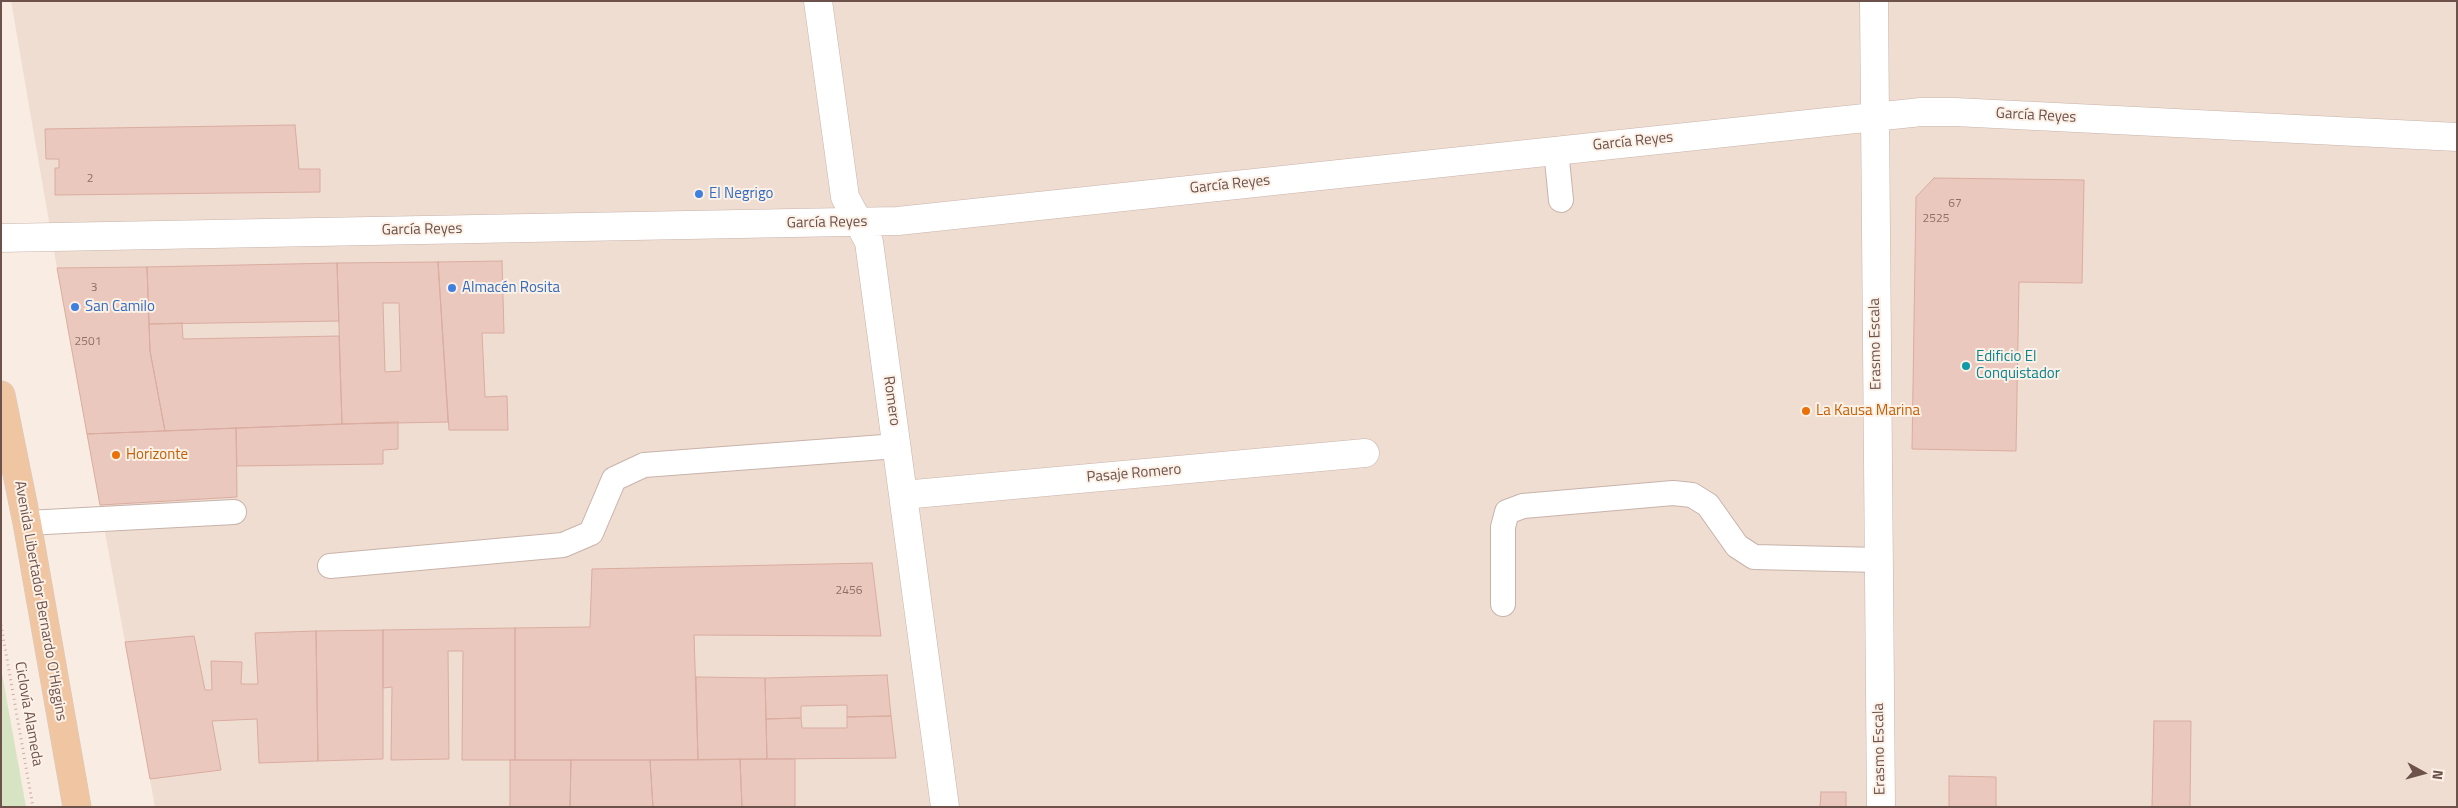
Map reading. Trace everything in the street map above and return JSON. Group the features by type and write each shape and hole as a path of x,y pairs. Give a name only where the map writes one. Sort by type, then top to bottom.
{"main road":[{"name":"Avenida Libertador Bernardo O'Higgins","path":"1,395 27,523 77,807"}],"street":[{"name":"Romero","path":"818,1 845,197 869,242 945,807"},
{"name":"Erasmo Escala","path":"1874,1 1873,116 1881,807"},
{"name":"García Reyes","path":"1,238 898,221 1873,116 1955,112 2457,137"},
{"name":"Pasaje Romero","path":"903,495 1365,452"}],"lane":[{"path":"1556,150 1560,200"},
{"path":"330,566 563,545 591,533 614,479 644,465 897,446"},
{"path":"1503,604 1503,527 1507,512 1523,506 1673,493 1692,496 1708,505 1737,546 1754,557 1878,560"},
{"path":"27,523 234,512"}],"path":[{"name":"Ciclovía Alameda","path":"1,625 33,807"}],"shaded area":[{"path":"11,1 2457,1 2457,807 155,807 57,268"}],"green space":[{"path":"1,668 26,807 1,807"}],"building":[{"path":"295,125 299,169 320,169 320,192 55,195 55,168 59,168 59,159 46,159 45,129"},
{"name":"Edificio El Conquistador","path":"1934,178 2084,180 2082,283 2019,282 2016,451 1912,449 1916,197"},
{"path":"502,261 504,333 482,333 485,397 507,396 508,430 449,430 438,262"},
{"path":"438,262 448,422 342,424 337,263","holes":["383,303 399,303 401,371 385,372"]},
{"path":"337,263 339,321 149,324 147,267"},
{"path":"147,267 150,351 165,431 87,434 57,268"},
{"path":"182,323 183,339 339,336 342,424 165,431 150,351 149,324"},
{"path":"398,422 398,449 383,450 383,464 237,466 236,428"},
{"path":"236,428 237,497 100,505 87,434"},
{"path":"872,563 881,636 694,635 698,760 515,760 515,628 590,627 592,569"},
{"path":"515,628 515,760 462,760 463,651 448,651 449,759 391,760 392,687 383,688 383,630"},
{"path":"383,630 383,759 318,761 316,631"},
{"path":"316,631 318,761 259,763 257,719 212,721 221,770 150,779 125,642 194,636 205,690 212,690 211,661 242,662 241,684 258,684 255,633"},
{"path":"887,675 891,716 847,717 847,705 801,706 801,718 766,719 765,678"},
{"path":"696,677 765,678 767,759 698,760"},
{"path":"891,716 896,758 767,759 766,719 801,718 802,728 847,728 847,717"},
{"path":"2154,721 2191,721 2190,807 2152,807"},
{"path":"740,759 742,807 653,807 650,760"},
{"path":"740,759 795,759 795,807 742,807"},
{"path":"510,760 571,760 570,807 510,807"},
{"path":"571,760 650,760 653,807 570,807"},
{"path":"1949,776 1996,777 1996,807 1949,807"},
{"path":"1821,792 1846,792 1846,807 1820,807"}],"place":[{"name":"El Negrigo","path":"699,194"},
{"name":"Almacén Rosita","path":"452,288"},
{"name":"San Camilo","path":"75,307"},
{"name":"Edificio El Conquistador","path":"1966,366"},
{"name":"La Kausa Marina","path":"1806,411"},
{"name":"Horizonte","path":"116,455"}]}
